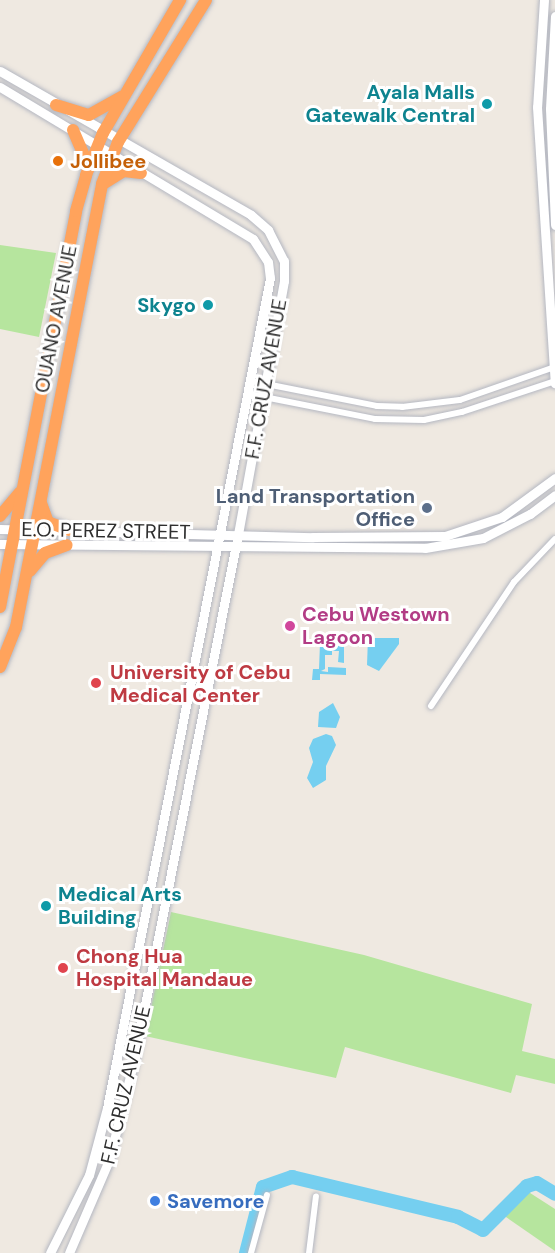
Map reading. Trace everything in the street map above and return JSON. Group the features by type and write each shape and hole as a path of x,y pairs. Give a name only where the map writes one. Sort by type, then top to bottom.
{"highway":[{"name":"OUANO AVENUE","path":"0,607 7,572 6,545 16,529 76,211 89,166 103,133 180,0"},
{"name":"OUANO AVENUE","path":"0,667 16,627 102,184 118,142 206,0"},
{"path":"56,105 89,115 125,95"},
{"path":"73,130 89,166"},
{"path":"102,184 124,171 141,173"},
{"path":"0,516 14,502 25,480"},
{"path":"40,501 48,522 69,530"},
{"path":"24,586 39,557 67,545"},
{"path":"0,559 7,572"}],"street":[{"path":"249,394 375,419 424,420 462,412 555,381 539,149 540,30 544,0"},
{"path":"555,16 551,139 555,225"},
{"path":"540,30 553,32"},
{"name":"F.F. CRUZ AVENUE","path":"0,71 118,142 251,215 278,243 284,281 238,534 134,1060 109,1160 69,1253"},
{"name":"F.F. CRUZ AVENUE","path":"0,87 253,239 262,250 270,278 109,1097 89,1175 50,1253"},
{"path":"251,381 377,406 402,407 460,400 554,367"},
{"name":"E.O. PEREZ STREET","path":"0,529 445,536 478,528 522,505 555,478"},
{"name":"E.O. PEREZ STREET","path":"6,545 216,548 435,547 483,538 530,514 555,495"},
{"path":"397,537 397,548"},
{"path":"431,706 514,582 555,539"},
{"path":"251,1253 267,1195"},
{"path":"309,1253 316,1196"}],"green space":[{"path":"0,245 56,253 39,337 0,329"},
{"path":"171,912 364,955 532,1004 522,1051 555,1059 555,1084 516,1075 511,1093 345,1047 336,1078 145,1036"},
{"path":"527,1191 555,1209 555,1251 503,1215"}],"water":[{"path":"368,638 399,638 399,644 379,671 367,665"},
{"path":"320,643 344,643 344,663 338,662 339,651 332,651 332,655 325,655 325,669 321,671 328,672 328,667 346,668 346,675 320,674 320,680 312,680 313,669 319,669"},
{"path":"333,703 340,717 336,728 318,727 319,712"},
{"path":"326,734 332,736 336,745 326,766 326,780 313,788 307,778 313,762 309,748 313,739"}],"waterway":[{"path":"246,1253 263,1187 292,1177 458,1217 483,1230 527,1186 537,1183 555,1194"}],"place":[{"name":"Ayala Malls Gatewalk Central","path":"487,104"},
{"name":"Jollibee","path":"58,161"},
{"name":"Skygo","path":"208,305"},
{"name":"Land Transportation Office","path":"427,508"},
{"name":"Cebu Westown Lagoon","path":"290,626"},
{"name":"University of Cebu Medical Center","path":"96,683"},
{"name":"Medical Arts Building","path":"46,906"},
{"name":"Chong Hua Hospital Mandaue","path":"63,968"},
{"name":"Savemore","path":"155,1201"}]}
